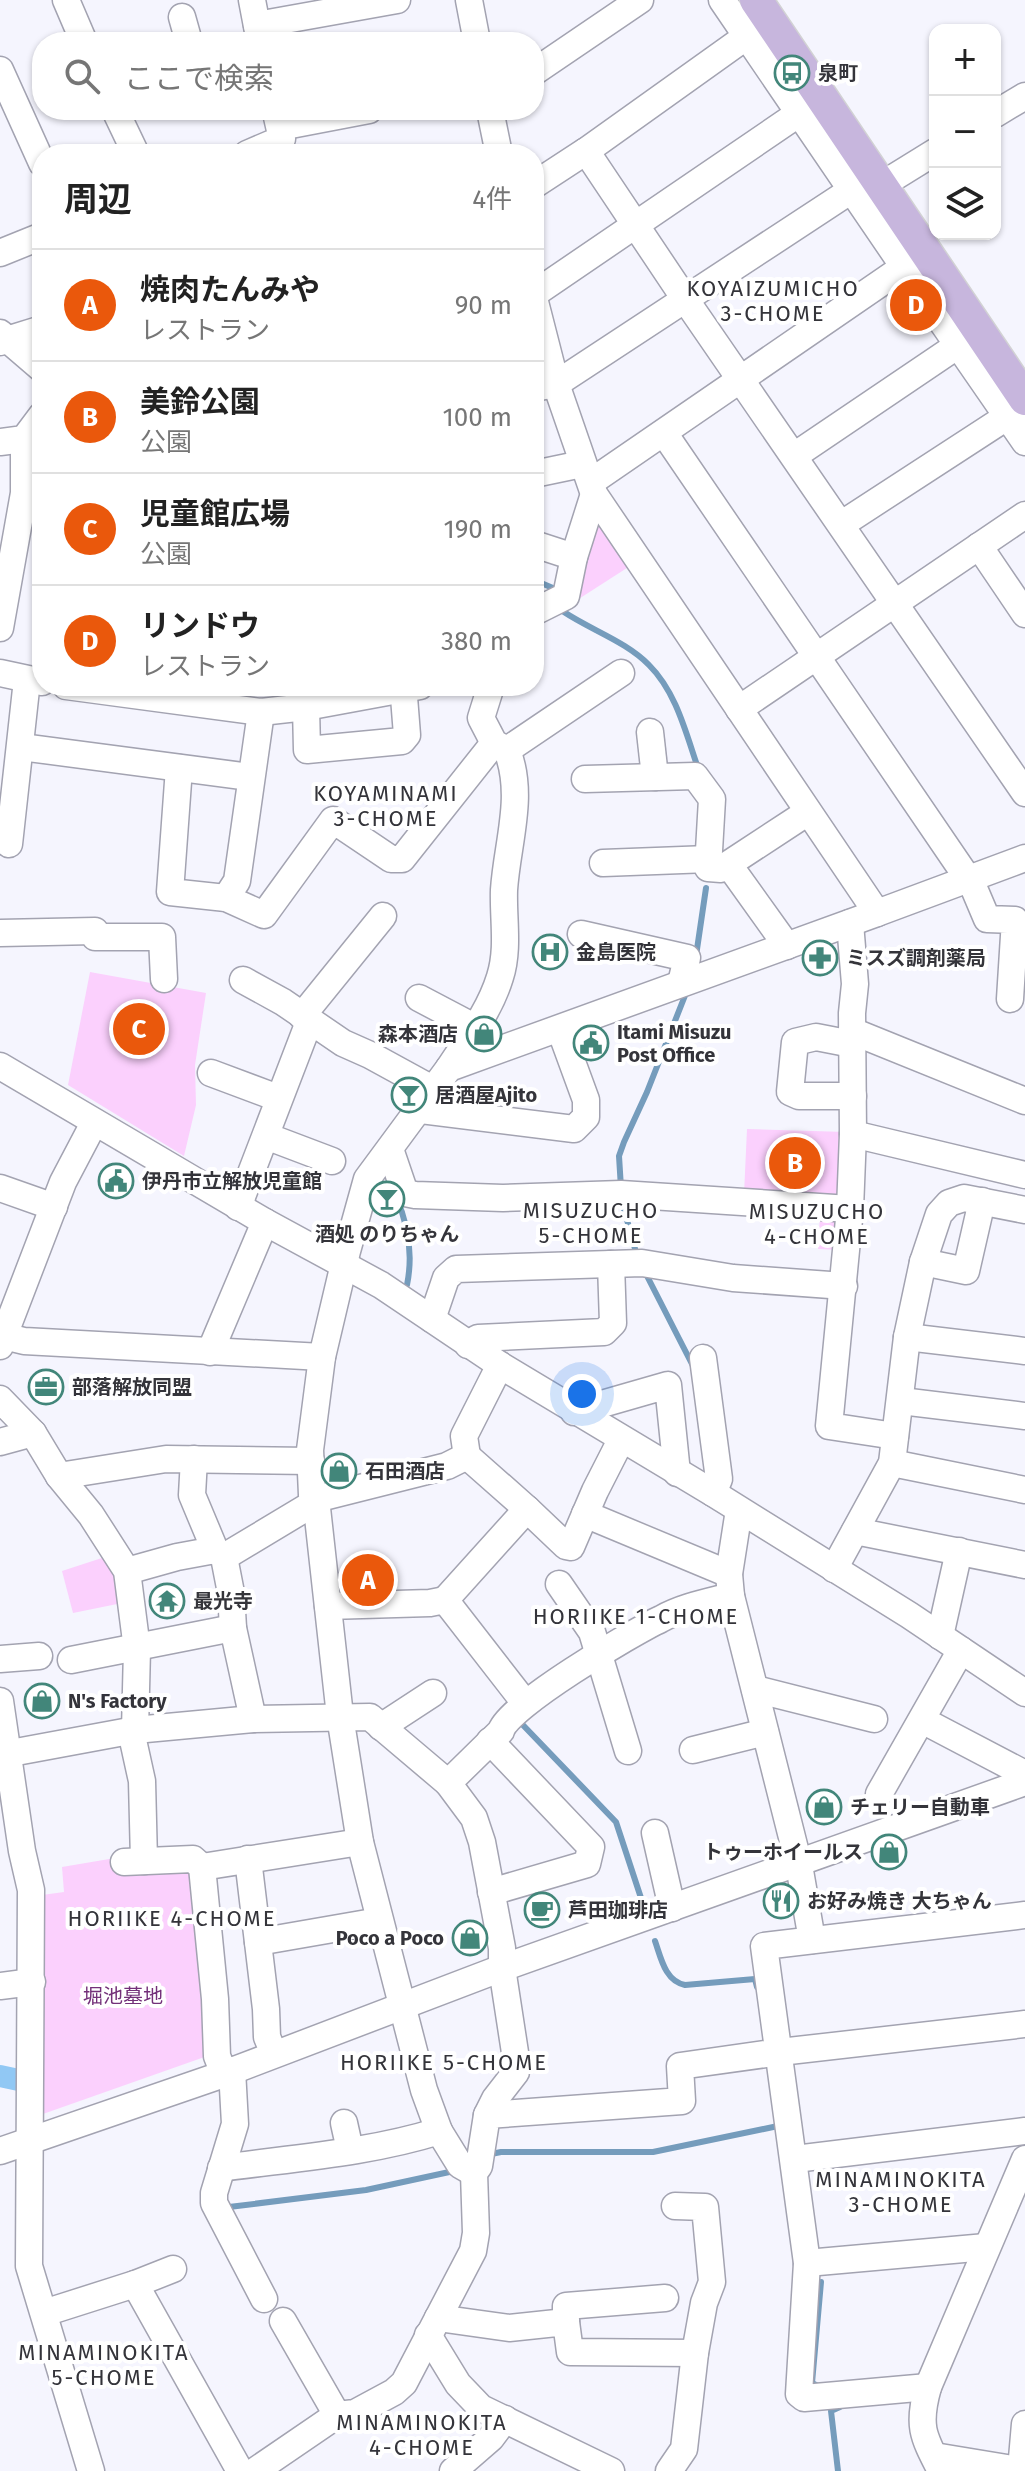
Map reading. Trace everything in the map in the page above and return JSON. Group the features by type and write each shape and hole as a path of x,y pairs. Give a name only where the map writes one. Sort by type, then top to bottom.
{"main road":[{"path":"758,20 865,188 968,337 1021,401"}],"street":[{"path":"66,0 80,32"},
{"path":"258,30 397,0"},
{"path":"544,65 640,0"},
{"path":"722,0 758,20 798,114 865,188 904,267 968,337 794,456"},
{"path":"474,3 476,32"},
{"path":"544,178 586,151 758,20"},
{"path":"0,70 33,144"},
{"path":"1001,110 1025,96"},
{"path":"544,289 798,114"},
{"path":"120,120 131,144"},
{"path":"262,144 280,132 329,120"},
{"path":"492,120 497,144"},
{"path":"586,151 1025,793"},
{"path":"877,913 589,480 545,386 865,188 929,155"},
{"path":"0,253 32,240"},
{"path":"544,475 589,480 664,433 904,267"},
{"path":"1,338 32,331"},
{"path":"1,338 32,361"},
{"path":"842,524 1021,401 1025,442"},
{"path":"664,433 973,886 987,919 1015,920 1019,940 1010,999"},
{"path":"0,628 24,493 22,442"},
{"path":"544,607 566,596 589,480"},
{"path":"739,709 1025,515"},
{"path":"979,546 1025,614"},
{"path":"544,547 574,557"},
{"path":"0,673 32,680"},
{"path":"179,768 170,892 226,898 264,915 333,820 391,859 402,859 501,747 621,673"},
{"path":"9,844 21,747 32,695"},
{"path":"197,696 249,702 343,696"},
{"path":"314,700 307,750 402,741 407,735 407,696"},
{"path":"474,2173 460,2165 439,2131 424,2090 360,1842 340,1716 316,1499 312,1495 310,1450 322,1357 367,1179 435,1089 476,1028 500,977 504,958 505,886 516,786 501,747 481,718 488,696"},
{"path":"226,898 237,881 250,777 249,702"},
{"path":"650,732 655,777"},
{"path":"21,747 250,777"},
{"path":"585,779 695,776 712,799 719,862 787,946"},
{"path":"603,863 719,862 808,812"},
{"path":"435,1089 560,1029 1025,858"},
{"path":"238,1207 266,1136 305,1019 383,916"},
{"path":"850,923 855,984 850,1209 829,1426 895,1436"},
{"path":"0,933 80,940 95,931 95,937 162,937 164,979"},
{"path":"581,934 648,937 687,958 681,983"},
{"path":"243,980 283,1002 343,1043 435,1089 574,1129 586,1117 586,1100 560,1029"},
{"path":"419,998 476,1028"},
{"path":"853,1096 799,1096 790,1092 795,1042 816,1037 852,1038 1025,1101"},
{"path":"0,1066 238,1207 381,1285 468,1345 574,1412 713,1493 1025,1693"},
{"path":"211,1073 278,1098"},
{"path":"94,1123 54,1207 1,1339 322,1357"},
{"path":"853,1134 1025,1175"},
{"path":"266,1136 332,1161"},
{"path":"390,1149 405,1193 415,1195 503,1198 621,1194 850,1209"},
{"path":"0,1188 54,1207"},
{"path":"834,1569 892,1463 907,1337 923,1262 939,1214 945,1206 959,1199 1025,1210"},
{"path":"923,1262 966,1271 982,1201"},
{"path":"210,1352 265,1222"},
{"path":"432,1319 446,1278 456,1269 642,1263 733,1278 844,1286"},
{"path":"468,1345 478,1338 604,1332 613,1323 611,1264"},
{"path":"907,1337 1025,1351"},
{"path":"703,1358 719,1479 713,1493"},
{"path":"500,1365 464,1436 467,1456 566,1546 571,1547 621,1440"},
{"path":"574,1412 668,1385 677,1473"},
{"path":"0,1399 33,1433 59,1476 91,1515 127,1571 137,1649 133,1731 142,1781 134,1862 193,1859 202,1867 215,1999 217,2056 228,2072 235,2124 214,2203 264,2299"},
{"path":"901,1401 1025,1416"},
{"path":"0,1442 33,1433"},
{"path":"127,1571 177,1557 220,1554 309,1506 316,1499 447,1466 467,1456"},
{"path":"59,1476 166,1459 311,1461"},
{"path":"194,1459 192,1495 220,1554 231,1593 233,1628 253,1719"},
{"path":"892,1463 1025,1490"},
{"path":"328,1606 445,1600 527,1509"},
{"path":"739,1510 730,1585 799,1865 812,1940"},
{"path":"585,1514 730,1585"},
{"path":"855,1531 1025,1565"},
{"path":"879,1794 922,1720 951,1643 959,1551"},
{"path":"559,1584 592,1632 628,1751"},
{"path":"448,1783 525,1703 662,1618 730,1585"},
{"path":"445,1600 525,1703"},
{"path":"71,1660 233,1628"},
{"path":"0,1659 39,1656"},
{"path":"755,1689 874,1719"},
{"path":"381,1727 433,1693"},
{"path":"0,1701 11,1853 31,1890 29,2266 91,2471"},
{"path":"4,1754 133,1731 253,1719 370,1717 448,1783 474,1818 482,1842 502,1948 516,2072 487,2115 479,2166 474,2173 476,2233 473,2251 404,2383 394,2392 355,2413 337,2415 255,2471"},
{"path":"922,1720 1025,1774"},
{"path":"693,1750 765,1732"},
{"path":"490,1741 591,1847 587,1864 491,1892"},
{"path":"0,2151 228,2072 502,1968 799,1865 1025,1782"},
{"path":"655,1833 672,1908"},
{"path":"202,1867 360,1842"},
{"path":"248,1859 267,2037 274,2054"},
{"path":"928,2387 804,2398 799,2394 807,2263 764,1946 1025,1915"},
{"path":"258,1942 379,1921"},
{"path":"0,1986 32,1982"},
{"path":"487,2115 682,2101 680,2066 1025,2024"},
{"path":"344,2123 350,2150"},
{"path":"221,2168 350,2150 406,2131 439,2131"},
{"path":"795,2159 1025,2131"},
{"path":"1025,2159 928,2387 921,2412 921,2423 937,2464 1023,2470 1025,2424"},
{"path":"669,2471 684,2449 695,2353 704,2303 712,2282 705,2207 675,2206"},
{"path":"807,2263 986,2247"},
{"path":"44,2313 173,2269"},
{"path":"135,2284 240,2471"},
{"path":"665,2298 566,2306 570,2352 695,2353"},
{"path":"283,2321 337,2415"},
{"path":"433,2327 509,2328 566,2322"},
{"path":"433,2327 458,2384 481,2408 581,2465 611,2471"},
{"path":"453,2471 491,2438 505,2419"}],"green space":[{"path":"596,518 630,566 574,602"},
{"path":"90,972 206,993 195,1065 196,1105 184,1156 68,1085"},
{"path":"747,1129 846,1132 837,1199 744,1194"},
{"path":"820,1214 837,1215 841,1250 818,1249"},
{"path":"111,1555 127,1602 73,1613 62,1571"},
{"name":"堀池墓地","path":"121,1857 193,1866 213,2054 43,2114 35,2106 42,1895 64,1892 62,1867"}],"waterway":[{"path":"544,584 560,591"},
{"path":"563,606 564,612 630,650 659,676 680,715 699,771"},
{"path":"696,956 706,888"},
{"path":"621,1188 619,1156 686,993"},
{"path":"396,1197 409,1241 407,1285"},
{"path":"622,1202 637,1256"},
{"path":"645,1272 693,1366"},
{"path":"521,1723 616,1822 641,1898"},
{"path":"655,1941 668,1974 678,1983 755,1979 757,1987"},
{"path":"0,2076 28,2082"},
{"path":"486,2155 501,2152 653,2152 778,2126"},
{"path":"229,2207 366,2190 454,2171"},
{"path":"818,2386 812,2383 821,2282"},
{"path":"838,2471 831,2411 840,2407"}],"place":[{"name":"泉町","path":"792,73"},
{"name":"リンドウ","path":"916,305"},
{"name":"金島医院","path":"550,952"},
{"name":"ミスズ調剤薬局","path":"820,958"},
{"name":"児童館広場","path":"139,1029"},
{"name":"森本酒店","path":"484,1034"},
{"name":"Itami Misuzu Post Office","path":"591,1043"},
{"name":"居酒屋Ajito","path":"409,1095"},
{"name":"美鈴公園","path":"795,1163"},
{"name":"伊丹市立解放児童館","path":"116,1181"},
{"name":"酒処 のりちゃん","path":"387,1199"},
{"name":"部落解放同盟","path":"46,1387"},
{"name":"石田酒店","path":"339,1471"},
{"name":"焼肉たんみや","path":"368,1580"},
{"name":"最光寺","path":"167,1601"},
{"name":"N's Factory","path":"42,1701"},
{"name":"チェリー自動車","path":"824,1807"},
{"name":"トゥーホイールス","path":"889,1852"},
{"name":"お好み焼き 大ちゃん","path":"781,1901"},
{"name":"芦田珈琲店","path":"542,1910"},
{"name":"Poco a Poco","path":"470,1938"}],"district":[{"name":"KOYAIZUMICHO 3-CHOME","path":"773,300"},
{"name":"KOYAMINAMI 3-CHOME","path":"386,806"},
{"name":"MISUZUCHO 5-CHOME","path":"591,1222"},
{"name":"MISUZUCHO 4-CHOME","path":"817,1224"},
{"name":"HORIIKE 1-CHOME","path":"636,1616"},
{"name":"HORIIKE 4-CHOME","path":"172,1918"},
{"name":"HORIIKE 5-CHOME","path":"444,2062"},
{"name":"MINAMINOKITA 3-CHOME","path":"901,2192"},
{"name":"MINAMINOKITA 5-CHOME","path":"104,2364"},
{"name":"MINAMINOKITA 4-CHOME","path":"422,2434"}]}
